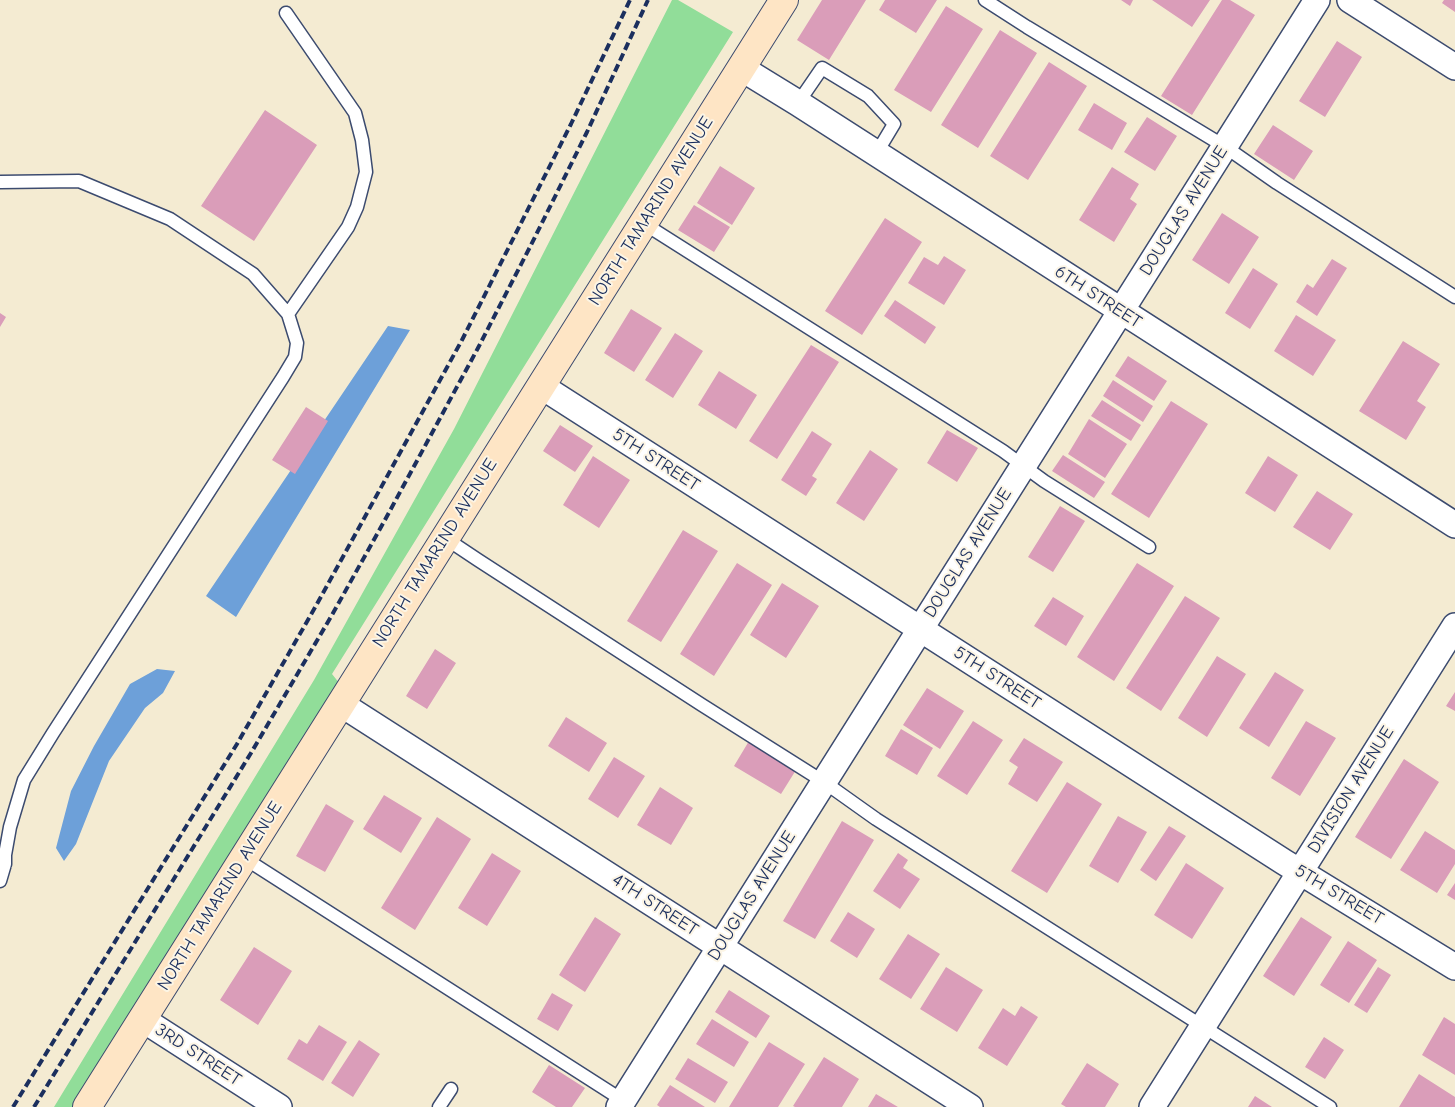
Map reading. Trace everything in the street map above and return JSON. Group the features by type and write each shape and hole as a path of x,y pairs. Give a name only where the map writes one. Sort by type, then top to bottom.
{"street":[{"name":"DOUGLAS AVENUE","path":"625,1105 720,947 1224,146 1318,0"},
{"path":"1350,0 1455,67"},
{"name":"NORTH TAMARIND AVENUE","path":"88,1107 741,68 779,2"},
{"name":"6TH STREET","path":"741,68 1455,525"},
{"name":"5TH STREET","path":"541,386 1300,872 1455,967"},
{"name":"DIVISION AVENUE","path":"1152,1107 1455,626"},
{"name":"4TH STREET","path":"341,704 970,1107"},
{"name":"3RD STREET","path":"142,1020 279,1107"}],"lane":[{"path":"985,0 1224,146 1455,297"},
{"path":"286,13 355,114 362,140 366,172 348,227 288,314"},
{"path":"798,104 822,68 868,96 894,124 876,154"},
{"path":"0,182 79,181 170,219 253,274 288,314 297,343 295,357 283,377 24,780 10,827 0,881"},
{"path":"643,223 1003,451 1044,481 1149,547"},
{"path":"445,538 824,782 876,819 1330,1107"},
{"path":"244,858 625,1105"},
{"path":"439,1107 451,1089"}],"green space":[{"path":"672,0 678,0 733,32 332,674 340,684 72,1107 54,1107 314,680 454,429"}],"water":[{"path":"388,326 410,330 236,617 206,596"},
{"path":"157,669 175,671 163,693 145,708 109,761 76,844 64,861 56,848 71,791 94,746 130,684"}],"building":[{"path":"822,0 866,0 829,60 797,40"},
{"path":"885,0 937,0 916,33 879,10"},
{"path":"1121,0 1133,0 1130,6"},
{"path":"1152,0 1210,0 1192,27"},
{"path":"1222,0 1230,0 1255,15 1192,115 1161,96"},
{"path":"1444,0 1455,0 1455,12 1442,3"},
{"path":"946,6 983,29 931,112 894,90"},
{"path":"1000,30 1037,53 978,148 941,125"},
{"path":"1337,41 1362,57 1325,117 1299,101"},
{"path":"1049,62 1087,86 1028,180 990,156"},
{"path":"1094,103 1127,123 1112,150 1078,130"},
{"path":"265,110 317,145 254,241 201,206"},
{"path":"1147,117 1177,136 1155,171 1124,152"},
{"path":"1273,125 1313,151 1294,180 1254,154"},
{"path":"720,166 755,188 732,225 697,203"},
{"path":"1112,167 1139,184 1130,199 1137,204 1114,242 1079,220"},
{"path":"694,205 730,227 714,252 678,230"},
{"path":"1222,213 1259,237 1229,284 1192,260"},
{"path":"885,218 922,242 862,335 825,311"},
{"path":"944,256 966,270 944,305 908,283 924,257 938,265"},
{"path":"1332,259 1347,268 1317,316 1296,302 1307,284 1313,288"},
{"path":"1253,268 1278,284 1250,329 1225,313"},
{"path":"895,300 936,327 925,344 884,316"},
{"path":"631,309 662,328 634,372 604,353"},
{"path":"0,313 6,317 0,327"},
{"path":"1296,315 1336,340 1313,376 1274,351"},
{"path":"675,333 703,351 673,398 645,380"},
{"path":"1403,341 1440,364 1417,401 1426,407 1406,440 1359,411"},
{"path":"811,345 839,362 777,459 749,441"},
{"path":"1128,356 1167,381 1154,401 1115,376"},
{"path":"719,371 757,395 736,429 698,405"},
{"path":"1113,380 1153,406 1143,422 1103,396"},
{"path":"1102,400 1141,425 1131,441 1091,416"},
{"path":"1171,401 1208,424 1149,518 1111,494"},
{"path":"306,407 328,421 295,474 272,460"},
{"path":"1089,419 1127,444 1105,478 1068,454"},
{"path":"560,425 593,446 575,472 543,451"},
{"path":"947,430 978,448 957,482 927,463"},
{"path":"812,431 832,444 812,476 817,479 806,496 781,480"},
{"path":"870,450 898,469 864,521 836,503"},
{"path":"1063,455 1105,482 1094,498 1052,471"},
{"path":"593,456 630,480 599,528 563,505"},
{"path":"1268,456 1298,475 1275,512 1245,493"},
{"path":"1317,491 1353,514 1330,550 1293,527"},
{"path":"1060,506 1085,521 1053,572 1028,557"},
{"path":"683,530 718,551 661,642 627,621"},
{"path":"737,563 772,585 714,676 680,654"},
{"path":"1137,563 1174,586 1114,681 1077,657"},
{"path":"782,583 819,606 786,658 750,635"},
{"path":"1185,596 1220,618 1161,711 1126,688"},
{"path":"1053,597 1084,616 1066,646 1034,626"},
{"path":"435,649 456,663 427,709 406,696"},
{"path":"1217,656 1246,674 1207,737 1178,718"},
{"path":"1275,672 1304,690 1269,747 1239,728"},
{"path":"927,688 964,711 940,749 903,725"},
{"path":"1455,692 1455,711 1446,706"},
{"path":"566,717 607,743 589,772 548,746"},
{"path":"973,721 1003,740 967,795 937,776"},
{"path":"1306,721 1336,738 1300,796 1271,778"},
{"path":"901,729 933,748 917,775 885,756"},
{"path":"1024,738 1063,762 1037,802 1008,784 1018,767 1009,761"},
{"path":"749,741 796,770 781,794 734,766"},
{"path":"614,757 645,776 618,818 588,799"},
{"path":"1404,759 1439,782 1391,859 1355,837"},
{"path":"1067,782 1102,804 1047,893 1011,871"},
{"path":"660,787 693,808 671,845 637,825"},
{"path":"384,795 422,818 401,853 363,829"},
{"path":"326,804 354,821 325,872 296,856"},
{"path":"1118,816 1147,832 1118,883 1089,866"},
{"path":"437,817 471,839 415,930 381,908"},
{"path":"842,821 874,840 815,939 783,921"},
{"path":"1169,826 1186,836 1156,881 1140,870"},
{"path":"1425,831 1455,850 1455,864 1437,893 1400,870"},
{"path":"492,853 521,871 487,926 458,908"},
{"path":"898,853 908,860 903,868 920,879 900,909 873,891"},
{"path":"1186,863 1224,888 1192,939 1154,915"},
{"path":"1455,883 1455,900 1447,895"},
{"path":"848,912 875,929 857,958 830,941"},
{"path":"595,917 621,934 585,992 559,975"},
{"path":"1301,917 1332,937 1294,996 1263,976"},
{"path":"908,934 940,954 911,999 879,979"},
{"path":"1348,941 1377,960 1349,1003 1320,985"},
{"path":"254,947 292,971 258,1025 220,1000"},
{"path":"946,967 983,990 957,1032 920,1009"},
{"path":"1378,967 1391,975 1367,1013 1354,1005"},
{"path":"729,990 770,1016 756,1038 715,1012"},
{"path":"552,993 573,1005 558,1031 537,1019"},
{"path":"1021,1006 1038,1017 1007,1066 978,1048 1003,1008 1015,1016"},
{"path":"1444,1017 1455,1024 1455,1075 1422,1055"},
{"path":"712,1019 749,1042 734,1067 696,1044"},
{"path":"319,1025 347,1042 323,1081 287,1059 299,1039 307,1044"},
{"path":"1324,1037 1344,1050 1325,1079 1305,1067"},
{"path":"359,1040 380,1054 353,1097 331,1083"},
{"path":"769,1042 805,1064 778,1107 729,1107"},
{"path":"824,1057 859,1079 842,1107 793,1106"},
{"path":"688,1058 728,1082 715,1103 675,1079"},
{"path":"1087,1063 1119,1084 1105,1107 1066,1107 1061,1104"},
{"path":"549,1065 585,1088 572,1107 556,1107 532,1092"},
{"path":"1419,1074 1455,1097 1455,1107 1399,1107"},
{"path":"670,1085 705,1107 660,1107 657,1105"},
{"path":"876,1094 898,1107 868,1107"},
{"path":"1255,1096 1272,1107 1248,1107"}],"railway":[{"path":"13,1107 237,744 317,604 462,340 571,124 630,0"},
{"path":"34,1107 251,753 386,518 478,348 531,245 587,132 648,0"}]}
